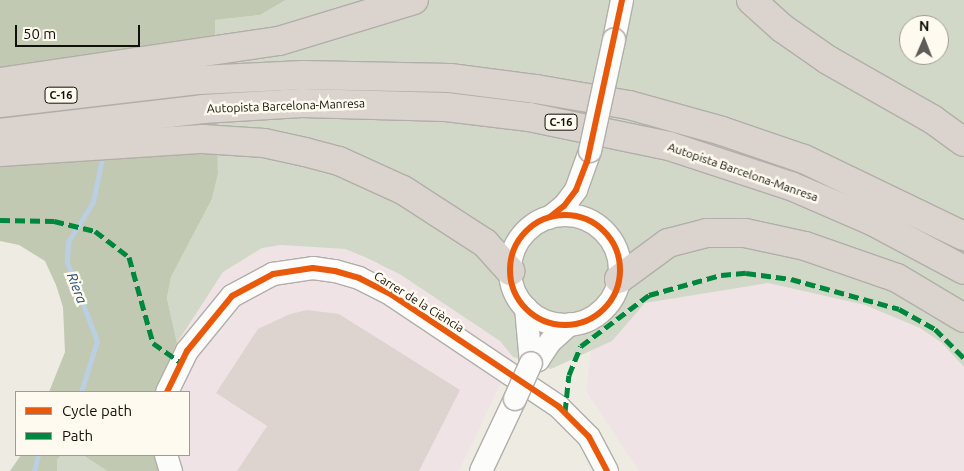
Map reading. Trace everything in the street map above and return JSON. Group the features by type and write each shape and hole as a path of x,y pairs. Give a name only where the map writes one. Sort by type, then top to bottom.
{"highway":[{"path":"0,82 279,41 414,0"},
{"path":"750,0 782,28 828,60 932,119 964,142"},
{"name":"C-16","path":"0,103 200,80 303,75 450,78 536,88 629,106 786,153 880,193 964,236"},
{"name":"Autopista Barcelona-Manresa","path":"0,133 203,109 302,103 446,107 529,117 669,146 791,186 872,221 964,270"},
{"path":"0,152 204,139 264,144 304,152 339,161 403,190 485,243 510,271"},
{"path":"619,279 668,243 707,232 745,233 805,246 897,278 964,318"}],"street":[{"path":"588,157 590,176 589,199 598,226 615,246 620,262 619,279 612,298 602,310 590,319 570,324 551,322 526,308 514,291 510,271 513,252 523,235 549,218 570,198 588,157 622,0"},
{"path":"549,218 571,216 598,226"},
{"name":"Carrer de la Ciència","path":"166,391 175,369 187,351 232,296 273,274 313,268 335,271 359,278 392,295 559,407 589,437 607,471"},
{"path":"481,471 531,363 526,308"},
{"path":"531,363 538,360 551,341 570,324"},
{"path":"494,445 495,471"},
{"path":"166,456 171,471"}],"shaded area":[{"path":"281,245 345,249 401,275 500,341 513,357 459,471 161,471 156,456 190,456 190,391 155,391 177,343 223,272 262,248"},
{"path":"768,283 865,305 920,328 942,343 964,367 964,471 639,471 586,391 591,350 612,340 645,303"}],"green space":[{"path":"0,0 286,0 260,15 215,20 218,174 212,199 171,277 167,298 177,343 155,391 49,391 65,352 63,307 56,285 45,261 19,245 0,241"},
{"path":"286,0 964,0 964,367 942,343 920,328 865,305 768,283 645,303 612,341 551,369 513,357 500,341 401,275 369,259 345,249 281,245 262,248 223,272 177,343 167,298 171,277 212,199 218,174 215,20 260,15"},
{"path":"20,456 60,456 57,460 57,471 10,471"},
{"path":"60,456 84,456 107,471 57,471 57,460"},
{"path":"84,456 156,456 161,471 107,471"}],"building":[{"path":"307,310 339,314 460,390 419,471 237,471 267,426 216,393 258,329 290,314"}],"waterway":[{"name":"Riera","path":"81,391 97,341 67,262 68,242 93,202 102,158"},
{"name":"Riera","path":"34,471 38,456"}],"marked path":[{"path":"0,220 54,221 95,231 129,257 153,343 180,362"},
{"path":"565,412 569,375 581,346 649,295 721,275 746,273 791,279 899,309 935,329 964,358"}],"cycle path":[{"path":"551,216 564,206 576,190 587,162 622,0"},
{"path":"565,215 586,219 604,231 616,249 620,270 616,291 604,309 586,321 565,325 544,321 526,309 514,291 510,270 514,249 526,231 544,219 565,215"},
{"path":"167,391 187,351 232,296 273,274 313,268 335,271 359,278 392,295 559,407 589,437 607,471"}]}
